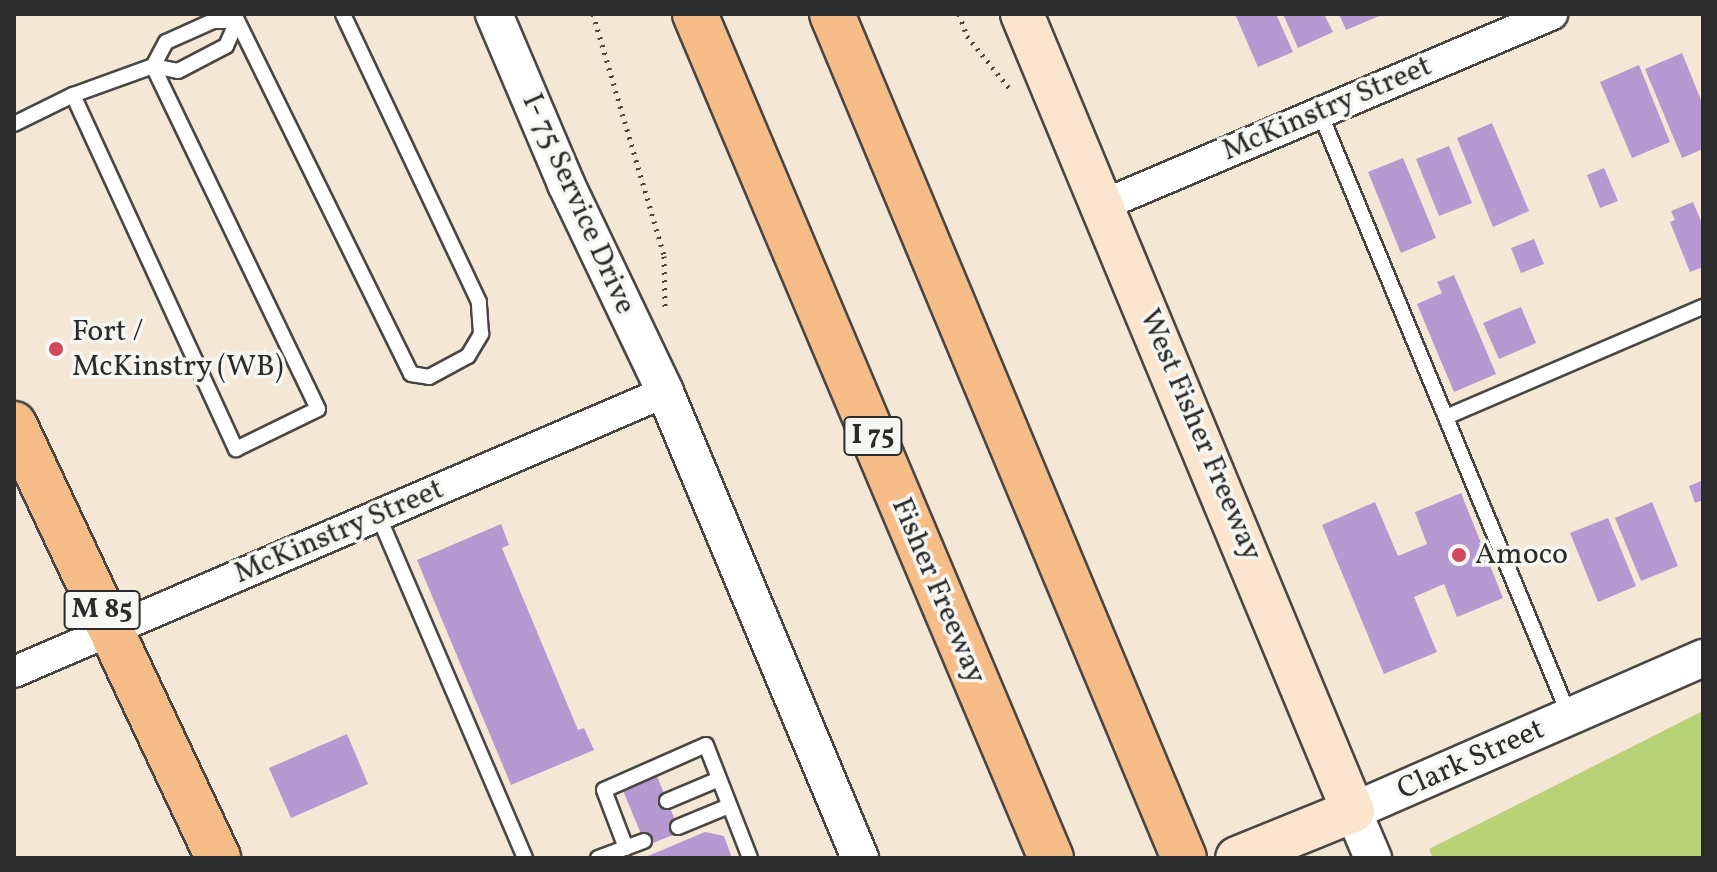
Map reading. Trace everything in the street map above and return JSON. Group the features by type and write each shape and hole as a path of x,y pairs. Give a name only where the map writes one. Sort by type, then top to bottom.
{"main road":[{"name":"Fisher Freeway","path":"695,14 1051,858"},
{"path":"832,14 1184,858"},
{"name":"West Fisher Freeway","path":"1022,14 1353,811"},
{"name":"M 85","path":"14,424 218,858"},
{"name":"Clark Street","path":"1237,858 1353,811"}],"street":[{"name":"I- 75 Service Drive","path":"494,14 566,184 665,392"},
{"name":"McKinstry Street","path":"1103,205 1552,14"},
{"name":"McKinstry Street","path":"14,672 665,392"},
{"path":"665,392 860,858"},
{"name":"Clark Street","path":"1353,811 1703,658"},
{"name":"West Fisher Freeway","path":"1353,811 1373,858"}],"lane":[{"path":"240,16 411,374 429,377 468,356 481,334 479,302 343,14"},
{"path":"14,124 73,95 153,66 178,71 226,46 240,16"},
{"path":"153,66 166,42 213,21 240,16"},
{"path":"73,95 236,449 318,409 153,66"},
{"path":"1320,113 1570,716"},
{"path":"1446,417 1703,307"},
{"path":"378,515 525,858"},
{"path":"626,848 604,790 706,745 750,858"},
{"path":"667,801 719,779"},
{"path":"678,827 729,806"},
{"path":"618,823 634,816"},
{"path":"598,858 644,841"}],"path":[{"path":"593,14 664,256"},
{"path":"959,14 967,36"}],"green space":[{"path":"1703,711 1703,858 1433,858 1429,849"}],"building":[{"path":"1235,14 1276,14 1293,52 1258,67"},
{"path":"1283,14 1324,14 1333,32 1298,48"},
{"path":"1339,14 1384,14 1346,30"},
{"path":"1682,53 1703,105 1703,149 1682,158 1645,69"},
{"path":"1639,65 1670,142 1632,158 1600,82"},
{"path":"1492,123 1529,211 1493,227 1457,138"},
{"path":"1449,146 1472,203 1439,216 1416,159"},
{"path":"1403,158 1436,238 1401,253 1368,172"},
{"path":"1604,168 1618,201 1600,208 1587,175"},
{"path":"1693,202 1703,226 1703,267 1690,272 1670,222 1675,220 1671,211"},
{"path":"1534,239 1544,264 1521,273 1511,248"},
{"path":"1454,275 1496,374 1454,392 1417,304 1442,293 1437,282"},
{"path":"1521,307 1536,343 1499,359 1483,323"},
{"path":"1703,480 1703,500 1695,503 1689,486"},
{"name":"Amoco","path":"1461,493 1503,598 1457,617 1444,584 1414,597 1437,652 1384,674 1322,525 1375,502 1398,556 1427,544 1415,512"},
{"path":"1652,502 1678,566 1641,581 1615,518"},
{"path":"1608,518 1636,586 1598,602 1570,533"},
{"path":"501,524 509,545 502,548 578,730 584,728 594,750 511,785 417,560"},
{"path":"347,734 368,784 291,818 269,768"},
{"path":"656,774 680,832 646,846 622,788"},
{"path":"705,832 724,836 732,858 643,858"}],"place":[{"name":"Fort / McKinstry (WB)","path":"56,349"},
{"name":"Amoco","path":"1459,555"}]}
